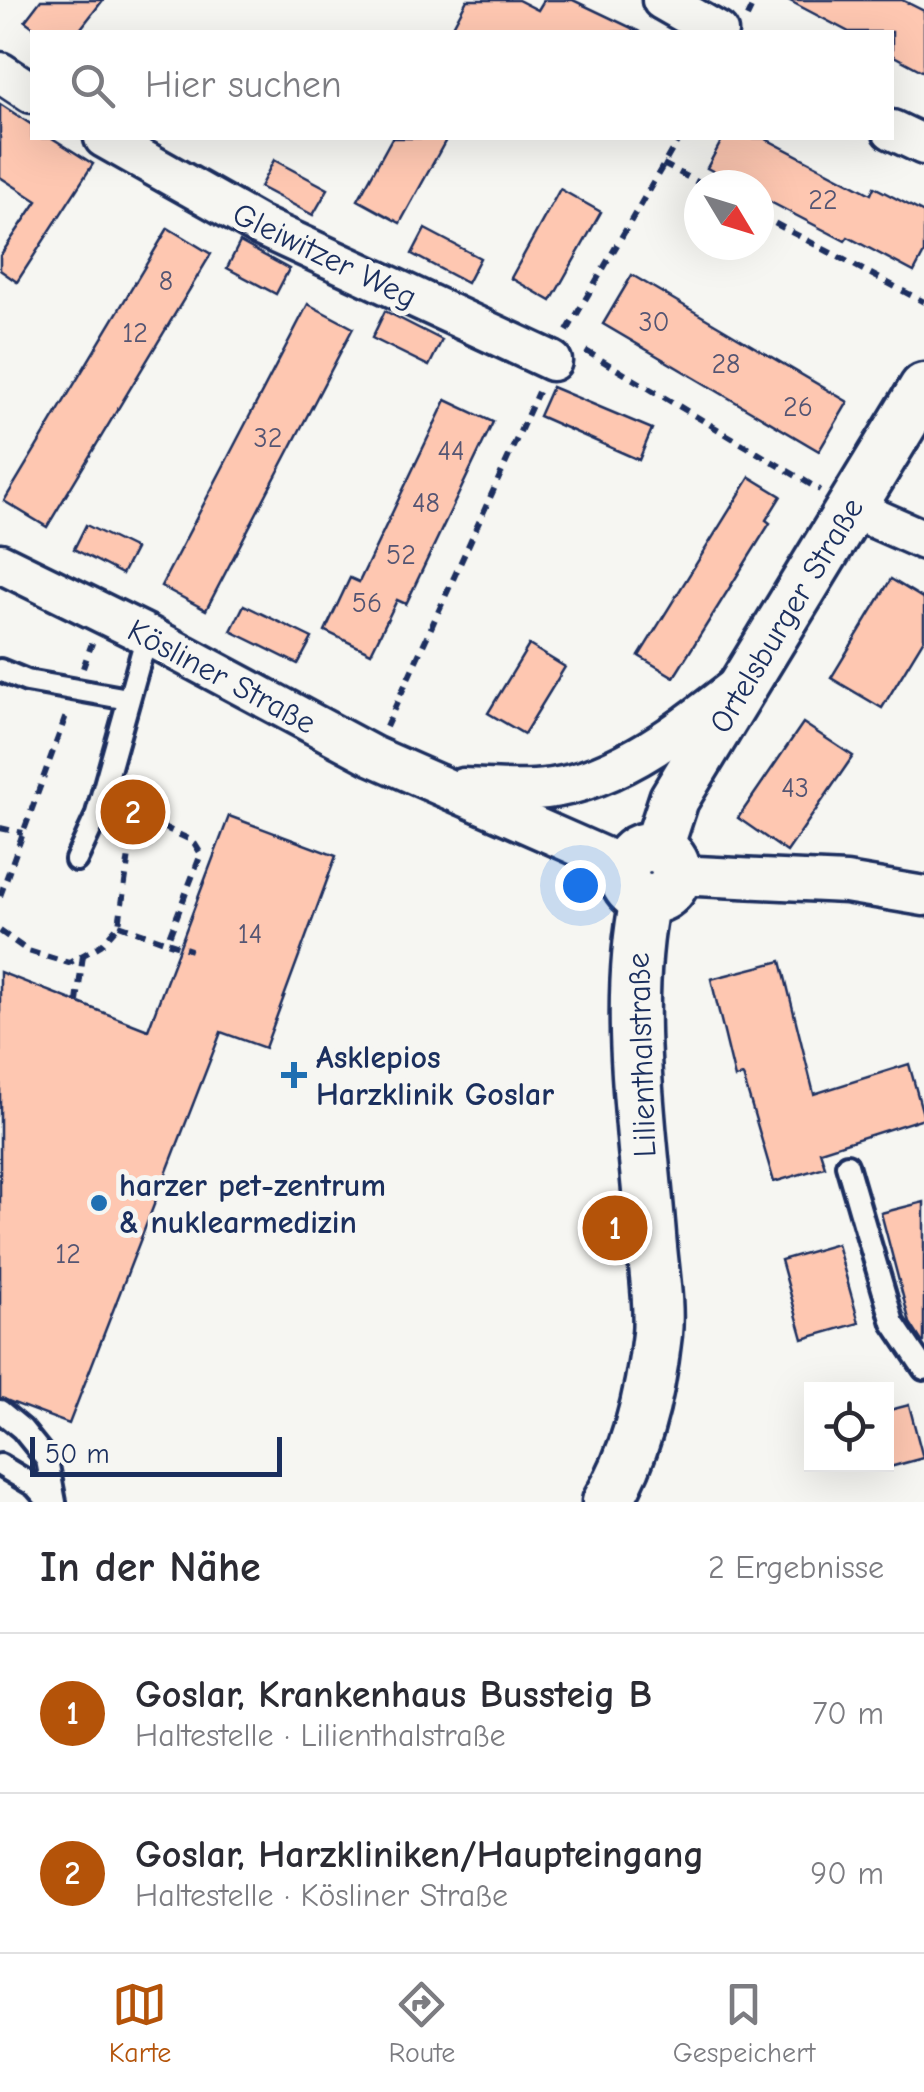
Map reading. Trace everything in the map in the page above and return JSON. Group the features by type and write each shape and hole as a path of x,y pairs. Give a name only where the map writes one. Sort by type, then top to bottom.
{"street":[{"path":"662,0 714,30"},
{"path":"0,72 30,92"},
{"path":"894,131 924,145"},
{"name":"Gleiwitzer Weg","path":"108,140 260,226 558,349"},
{"name":"Ortelsburger Straße","path":"651,872 674,799 924,388"},
{"path":"851,508 924,540"},
{"name":"Kösliner Straße","path":"0,562 147,635 373,756 651,872"},
{"name":"Kösliner Straße","path":"446,788 536,790 582,780 631,760 677,733 748,677"},
{"path":"651,872 846,882 924,896"},
{"name":"Lilienthalstraße","path":"617,1500 641,1417 658,1331 635,1016 636,946 651,872"}],"lane":[{"path":"76,860 96,817 147,635"},
{"path":"0,670 27,682 128,699"},
{"path":"846,1165 893,1323 924,1369"},
{"path":"0,1411 22,1429 47,1460 52,1502"},
{"path":"0,1465 35,1486 52,1502"}],"path":[{"path":"373,756 558,349 678,140"},
{"path":"663,164 684,175"},
{"path":"774,222 924,302"},
{"path":"558,349 851,508"},
{"path":"0,896 103,613"},
{"path":"0,931 28,951 69,962 100,945 119,925 137,799 162,826 193,841 200,854 168,942"},
{"path":"0,828 23,833"},
{"path":"119,925 191,950"},
{"path":"77,1002 85,954"}],"building":[{"path":"41,0 103,0 80,30 37,30 25,21"},
{"path":"467,0 518,0 538,10 544,0 573,0 636,30 451,30"},
{"path":"788,0 902,0 924,11 924,72 894,56 894,30 845,30"},
{"path":"0,104 30,124 30,140 55,140 93,164 17,282 0,270 0,256 37,201 0,177"},
{"path":"391,140 446,140 400,223 358,200"},
{"path":"722,140 768,140 871,194 874,187 924,213 924,253 914,272 774,204 774,170 707,168"},
{"path":"274,160 328,189 313,215 260,187"},
{"path":"560,189 601,212 551,301 511,278"},
{"path":"168,228 211,254 47,527 4,501"},
{"path":"425,229 480,258 467,283 412,254"},
{"path":"240,242 289,269 276,294 227,268"},
{"path":"632,275 848,402 819,451 603,324"},
{"path":"308,304 353,328 206,610 161,586"},
{"path":"385,311 442,340 429,366 372,338"},
{"path":"552,387 652,429 639,460 539,416"},
{"path":"446,400 493,422 406,604 397,600 371,653 325,631 350,578 359,582"},
{"path":"750,477 781,496 766,520 770,523 674,677 639,656"},
{"path":"86,525 135,549 122,574 74,549"},
{"path":"891,579 924,599 924,639 882,708 831,678"},
{"path":"244,605 312,638 298,664 231,631"},
{"path":"529,645 565,667 524,734 488,713"},
{"path":"803,723 853,756 787,852 738,818"},
{"path":"229,816 336,856 265,1048 221,1032 69,1424 0,1398 0,972 148,1030"},
{"path":"781,961 814,1094 909,1064 924,1118 820,1151 825,1167 774,1182 743,1076 735,1078 711,979"},
{"path":"924,1202 922,1342 910,1323 881,1213"},
{"path":"837,1244 859,1323 803,1339 781,1260"},
{"path":"909,1405 923,1458 894,1466 894,1409"}],"place":[{"name":"Goslar, Harzkliniken/Haupteingang","path":"133,812"},
{"name":"Asklepios Harzklinik Goslar","path":"294,1075"},
{"name":"harzer pet-zentrum & nuklearmedizin","path":"99,1203"},
{"name":"Goslar, Krankenhaus Bussteig B","path":"615,1228"}]}
